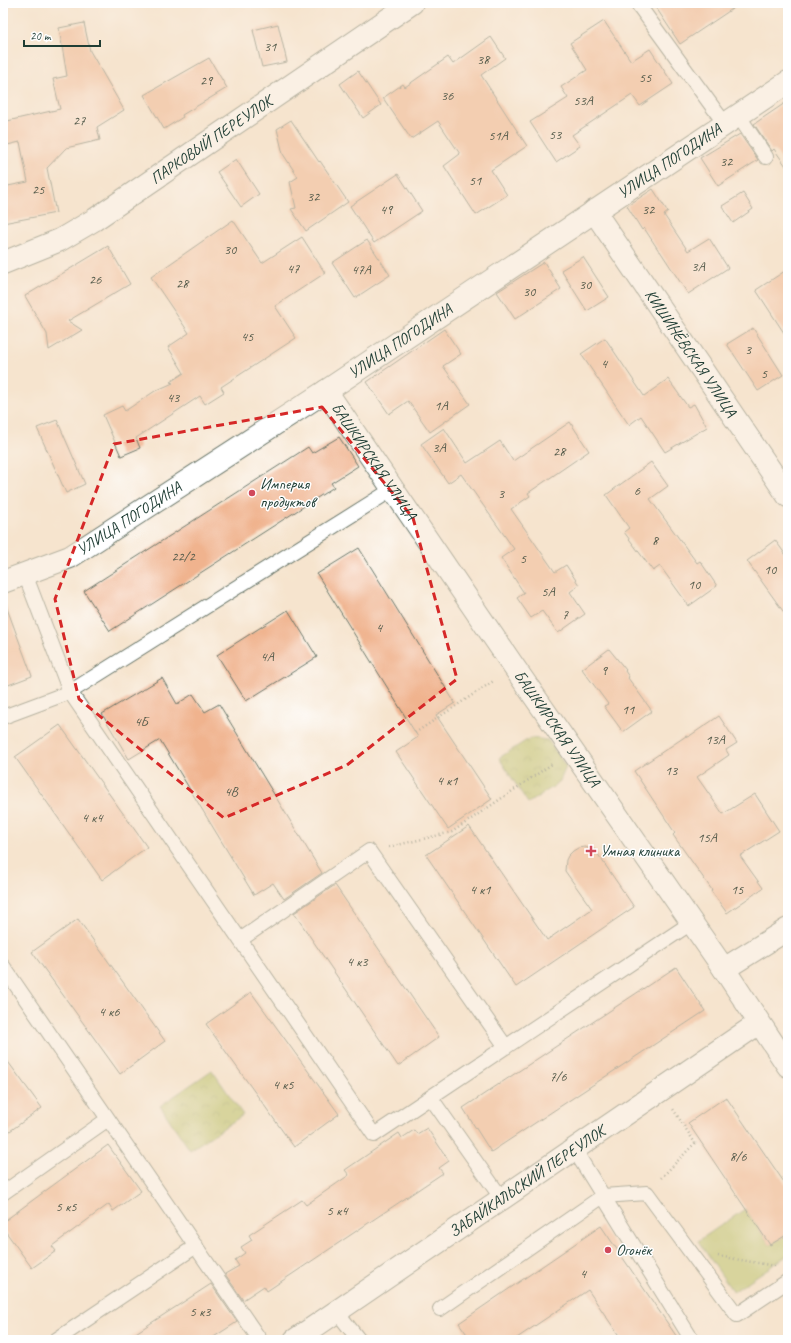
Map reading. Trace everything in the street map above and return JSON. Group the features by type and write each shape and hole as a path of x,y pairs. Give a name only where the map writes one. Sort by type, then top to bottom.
{"street":[{"name":"ПАРКОВЫЙ ПЕРЕУЛОК","path":"3,262 60,240 94,220 412,3"},
{"name":"УЛИЦА ПОГОДИНА","path":"3,582 70,557 326,391 788,82"},
{"name":"КИШИНЁВСКАЯ УЛИЦА","path":"594,211 788,496"},
{"name":"БАШКИРСКАЯ УЛИЦА","path":"326,391 514,667 724,969 788,1066"},
{"path":"3,569 24,574"},
{"path":"724,969 788,929"},
{"name":"ЗАБАЙКАЛЬСКИЙ ПЕРЕУЛОК","path":"295,1340 759,1023"}],"lane":[{"path":"637,3 731,120 766,157"},
{"path":"3,718 70,692 392,489"},
{"path":"24,574 70,692 374,1135 692,923"},
{"path":"240,940 369,851 506,1047"},
{"path":"3,966 260,1340"},
{"path":"431,1098 502,1199"},
{"path":"3,1193 108,1119"},
{"path":"574,1150 692,1340"},
{"path":"440,1308 603,1196 647,1193 736,1315 788,1281"},
{"path":"56,1340 196,1246"},
{"path":"337,1312 359,1340"}],"path":[{"path":"415,733 514,667"},
{"path":"369,851 452,832 572,750"},
{"path":"647,1193 695,1143 661,1090"},
{"path":"688,1251 780,1267"}],"highlighted area":[{"path":"322,407 413,518 457,679 347,765 224,818 79,699 55,599 114,444"}],"green space":[{"path":"530,738 548,740 566,767 559,783 528,803 499,758"},
{"path":"212,1070 243,1115 190,1150 160,1106"},
{"path":"745,1209 770,1245 788,1234 788,1255 733,1292 698,1241"}],"building":[{"path":"653,3 741,3 680,44"},
{"path":"604,21 631,61 650,49 673,84 640,106 632,95 572,135 580,146 556,162 530,122 568,98 561,87 587,70 570,43"},
{"path":"84,23 90,51 124,110 97,127 100,140 66,148 47,168 56,213 3,223 3,187 28,182 20,142 3,146 3,122 60,109 53,79 67,76 59,28"},
{"path":"278,24 287,62 262,67 253,30"},
{"path":"491,37 505,58 481,75 527,146 491,170 507,195 476,215 444,166 460,154 438,121 411,139 383,98 403,84 405,87 448,57 453,64"},
{"path":"209,58 227,88 182,115 183,117 164,129 144,95"},
{"path":"358,71 381,105 363,118 340,84"},
{"path":"788,101 788,169 774,149 772,151 754,124"},
{"path":"291,120 348,202 306,231 291,209 296,208 290,182 298,177 283,154 277,129"},
{"path":"740,134 758,160 718,186 700,158"},
{"path":"236,159 259,194 241,207 217,172"},
{"path":"398,174 422,211 374,243 350,206"},
{"path":"653,189 668,212 664,215 688,251 709,238 728,268 688,294 660,251 644,228 642,230 627,206"},
{"path":"743,193 753,209 733,223 722,206"},
{"path":"233,220 262,263 302,237 325,273 275,306 296,338 221,387 224,392 205,404 200,396 136,438 140,448 121,456 103,415 122,406 125,411 155,391 173,383 170,382 184,373 168,347 189,333 151,277"},
{"path":"367,240 390,275 355,298 332,263"},
{"path":"108,246 130,284 68,321 82,330 49,350 47,334 25,296"},
{"path":"583,257 609,297 587,311 561,270"},
{"path":"544,262 561,289 515,319 497,292"},
{"path":"788,269 788,339 756,290"},
{"path":"753,328 783,375 758,391 727,344"},
{"path":"444,329 461,354 443,366 470,404 430,432 408,401 389,414 367,382"},
{"path":"605,338 644,396 668,379 688,407 694,404 707,427 665,452 641,416 629,425 581,354"},
{"path":"57,420 85,484 66,493 37,428"},
{"path":"570,422 589,451 528,493 530,496 511,509 555,572 566,565 579,585 570,592 585,614 558,633 542,611 531,618 517,598 524,593 501,558 514,549 461,474 448,483 421,444 444,428 467,463 500,441 513,461"},
{"path":"339,437 358,466 331,483 334,487 110,631 84,591 308,447 312,453"},
{"path":"651,462 668,486 650,499 697,563 700,561 717,586 689,606 660,566 653,571 624,532 629,528 606,495"},
{"path":"775,540 788,558 788,618 747,561"},
{"path":"359,548 455,703 436,715 492,799 448,829 396,752 418,737 317,574"},
{"path":"3,603 5,603 32,676 3,687"},
{"path":"288,610 317,657 246,701 217,655"},
{"path":"609,649 626,670 625,671 629,677 628,678 652,711 623,732 604,706 608,704 582,669"},
{"path":"162,678 177,704 193,694 205,712 219,704 322,873 284,899 273,883 254,895 160,740 129,759 102,714"},
{"path":"719,716 737,743 726,750 729,755 697,777 723,814 755,794 779,831 740,856 763,888 727,913 673,835 675,833 634,771"},
{"path":"60,725 147,847 102,880 15,757"},
{"path":"469,826 547,940 592,909 565,871 568,856 578,848 585,847 595,850 634,907 516,987 426,855"},
{"path":"335,885 439,1037 398,1066 294,913"},
{"path":"78,919 165,1041 120,1074 32,952"},
{"path":"676,967 705,1011 491,1152 463,1108"},
{"path":"251,992 339,1114 294,1147 206,1024"},
{"path":"3,1055 42,1108 3,1136"},
{"path":"726,1097 788,1188 788,1234 770,1245 688,1123"},
{"path":"427,1128 449,1161 439,1168 443,1173 267,1291 264,1286 243,1300 225,1274 239,1266 235,1260 245,1253 241,1247 252,1240 249,1235 302,1200 306,1205 349,1175 345,1170 399,1133 402,1138 414,1130 417,1134"},
{"path":"108,1145 141,1191 113,1211 109,1204 52,1246 56,1251 32,1268 3,1228 3,1222"},
{"path":"601,1226 679,1340 622,1340 588,1290 514,1340 471,1340 459,1323"},
{"path":"211,1284 237,1322 209,1340 125,1340"}],"place":[{"name":"Империя продуктов","path":"252,493"},
{"name":"Умная клиника","path":"591,851"},
{"name":"Огонёк","path":"608,1250"}]}
